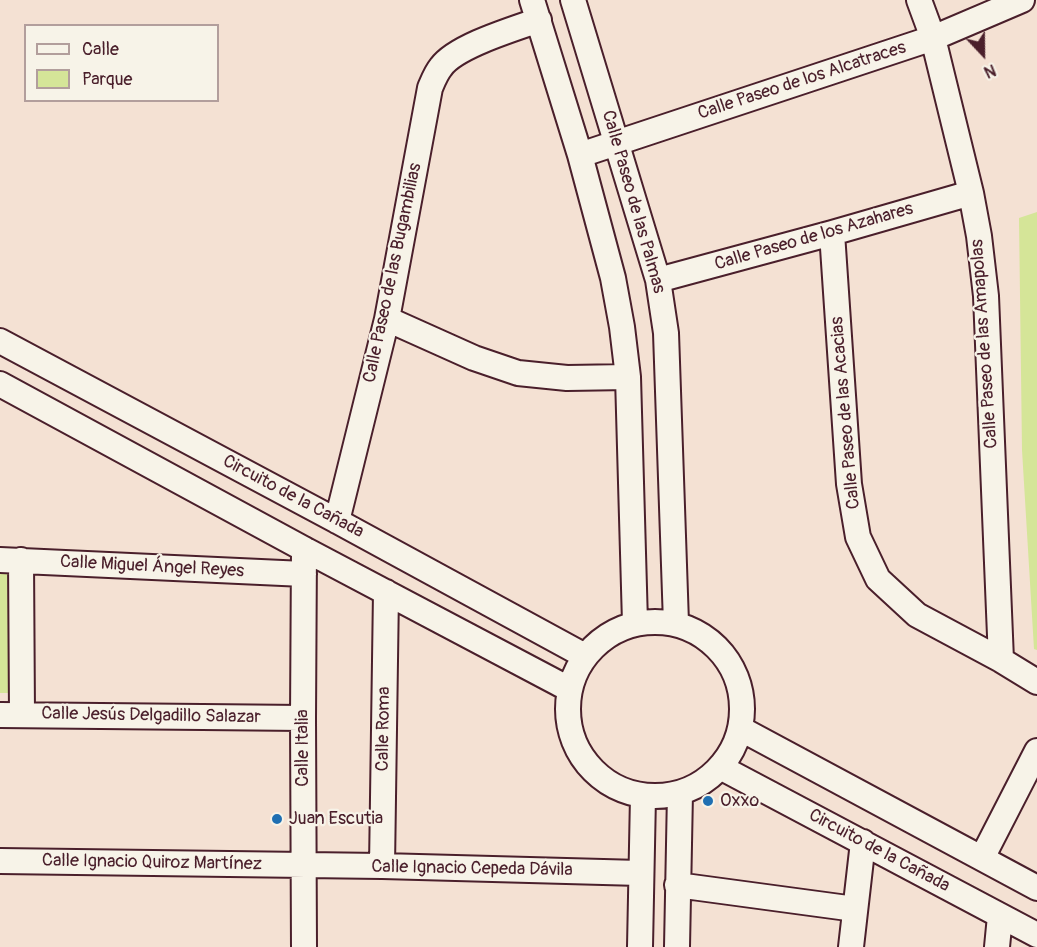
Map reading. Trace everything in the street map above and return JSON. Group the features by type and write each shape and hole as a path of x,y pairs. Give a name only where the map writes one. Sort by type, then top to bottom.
{"street":[{"name":"Calle Paseo de las Amapolas","path":"919,0 933,38 971,193 979,236 986,296 1001,660"},
{"name":"Calle Paseo de los Alcatraces","path":"580,155 933,38 1022,0"},
{"name":"Calle Paseo de las Palmas","path":"577,1 658,280 666,333 676,623"},
{"name":"Calle Paseo de las Bugambilias","path":"337,521 387,318 430,88 442,66 458,52 536,10"},
{"path":"536,10 580,155 613,278 622,327 628,377 635,623"},
{"name":"Calle Paseo de los Azahares","path":"658,280 971,193"},
{"name":"Calle Paseo de las Acacias","path":"832,232 849,484 858,537 878,579 917,615 1037,682"},
{"path":"387,318 474,358 518,373 567,378 628,377"},
{"name":"Circuito de la Cañada","path":"0,341 585,656"},
{"path":"0,384 569,690"},
{"name":"Calle Italia","path":"304,549 304,947"},
{"path":"11,560 11,715"},
{"name":"Calle Miguel Ángel Reyes","path":"11,560 304,574"},
{"name":"Calle Roma","path":"382,866 386,592"},
{"path":"655,621 676,623 701,634 722,651 737,675 743,702 741,729 733,750 720,767 702,783 680,793 643,796 615,787 600,776 592,770 575,746 567,718 569,690 575,672 585,656 597,643 615,631 635,623 655,621"},
{"name":"Calle Jesús Delgadillo Salazar","path":"11,715 303,718"},
{"path":"741,729 1037,888"},
{"path":"982,858 1037,751"},
{"name":"Circuito de la Cañada","path":"720,767 1037,935"},
{"path":"677,947 680,793"},
{"path":"640,947 643,796"},
{"path":"851,947 863,842"},
{"name":"Calle Ignacio Quiroz Martínez","path":"0,861 303,866"},
{"name":"Calle Ignacio Cepeda Dávila","path":"303,866 640,873"},
{"path":"677,885 855,909"},
{"path":"997,947 1000,916"}],"green space":[{"path":"1037,212 1037,650 1034,649 1022,450 1019,218"},
{"path":"0,571 11,572 10,693 0,693"}],"place":[{"name":"Oxxo","path":"708,801"},
{"name":"Juan Escutia","path":"277,819"}]}
